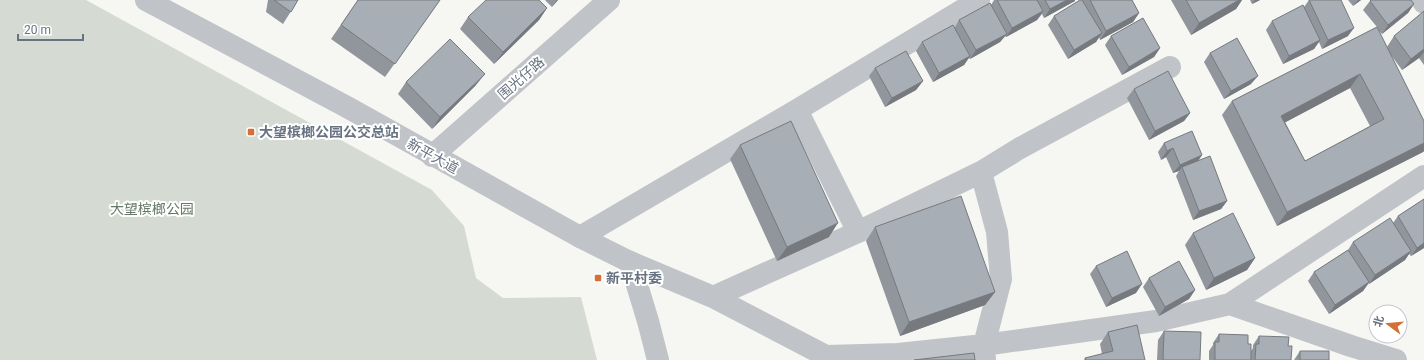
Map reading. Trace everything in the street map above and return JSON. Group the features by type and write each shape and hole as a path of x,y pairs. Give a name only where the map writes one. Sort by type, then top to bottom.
{"street":[{"name":"围光仔路","path":"432,156 609,0"},
{"path":"580,237 797,110 979,0"},
{"name":"新平大道","path":"152,1 580,237 630,262 713,297 826,356 985,352 1156,321 1230,304"},
{"path":"713,297 858,232 981,172 1020,148 1170,67"},
{"path":"797,110 858,232"},
{"path":"981,172 997,232 1001,278 985,352"},
{"path":"1230,304 1424,176"},
{"path":"630,262 658,360"},
{"path":"1230,304 1351,353 1396,360"}],"green space":[{"name":"大望槟榔公园","path":"0,0 86,0 432,190 464,226 476,278 503,298 581,297 597,360 0,360"}],"building":[{"path":"274,0 298,0 291,12"},
{"path":"358,0 440,0 395,64 341,25"},
{"path":"486,0 539,0 547,8 503,52 468,17"},
{"path":"997,0 1037,0 1043,11 1012,28"},
{"path":"1045,0 1067,0 1050,9"},
{"path":"1082,0 1102,33 1074,50 1054,16"},
{"path":"1090,0 1132,0 1139,13 1106,31"},
{"path":"1186,0 1239,0 1199,23"},
{"path":"1309,0 1341,0 1354,28 1328,40"},
{"path":"1411,0 1414,4 1388,25 1370,1"},
{"path":"990,3 1007,34 976,50 959,20"},
{"path":"1303,5 1320,40 1289,56 1272,21"},
{"path":"1424,11 1424,49 1411,59 1394,36"},
{"path":"1143,18 1160,48 1129,67 1111,36"},
{"path":"953,25 970,56 939,73 922,42"},
{"path":"1377,27 1424,121 1424,143 1287,212 1232,101","holes":["1360,74 1384,119 1305,161 1281,116"]},
{"path":"1237,38 1258,76 1231,91 1210,53"},
{"path":"450,39 485,74 440,117 406,82"},
{"path":"906,51 923,81 892,98 875,68"},
{"path":"1168,71 1190,113 1155,131 1134,89"},
{"path":"791,121 838,223 787,247 740,145"},
{"path":"1192,131 1202,155 1180,165 1173,148 1167,151 1164,143"},
{"path":"1210,156 1227,201 1199,211 1182,167"},
{"path":"961,196 995,292 909,322 875,227"},
{"path":"1424,199 1424,243 1417,248 1398,216"},
{"path":"1233,213 1255,258 1214,278 1193,233"},
{"path":"1390,218 1411,251 1375,275 1353,242"},
{"path":"1348,250 1369,282 1335,305 1314,272"},
{"path":"1127,251 1142,284 1112,298 1096,266"},
{"path":"1179,261 1195,290 1165,307 1149,278"},
{"path":"1137,325 1145,360 1086,360 1085,358 1113,351 1108,332"},
{"path":"1164,331 1201,332 1200,360 1163,360"},
{"path":"1219,334 1248,335 1248,344 1251,344 1251,360 1215,360 1215,342 1219,342"},
{"path":"1259,336 1289,337 1288,346 1292,346 1291,360 1255,360 1256,344 1259,344"},
{"path":"1300,351 1329,351 1329,360 1300,360"},
{"path":"974,353 975,360 914,360"}],"place":[{"name":"大望槟榔公园公交总站","path":"251,132"},
{"name":"新平村委","path":"598,278"}]}
